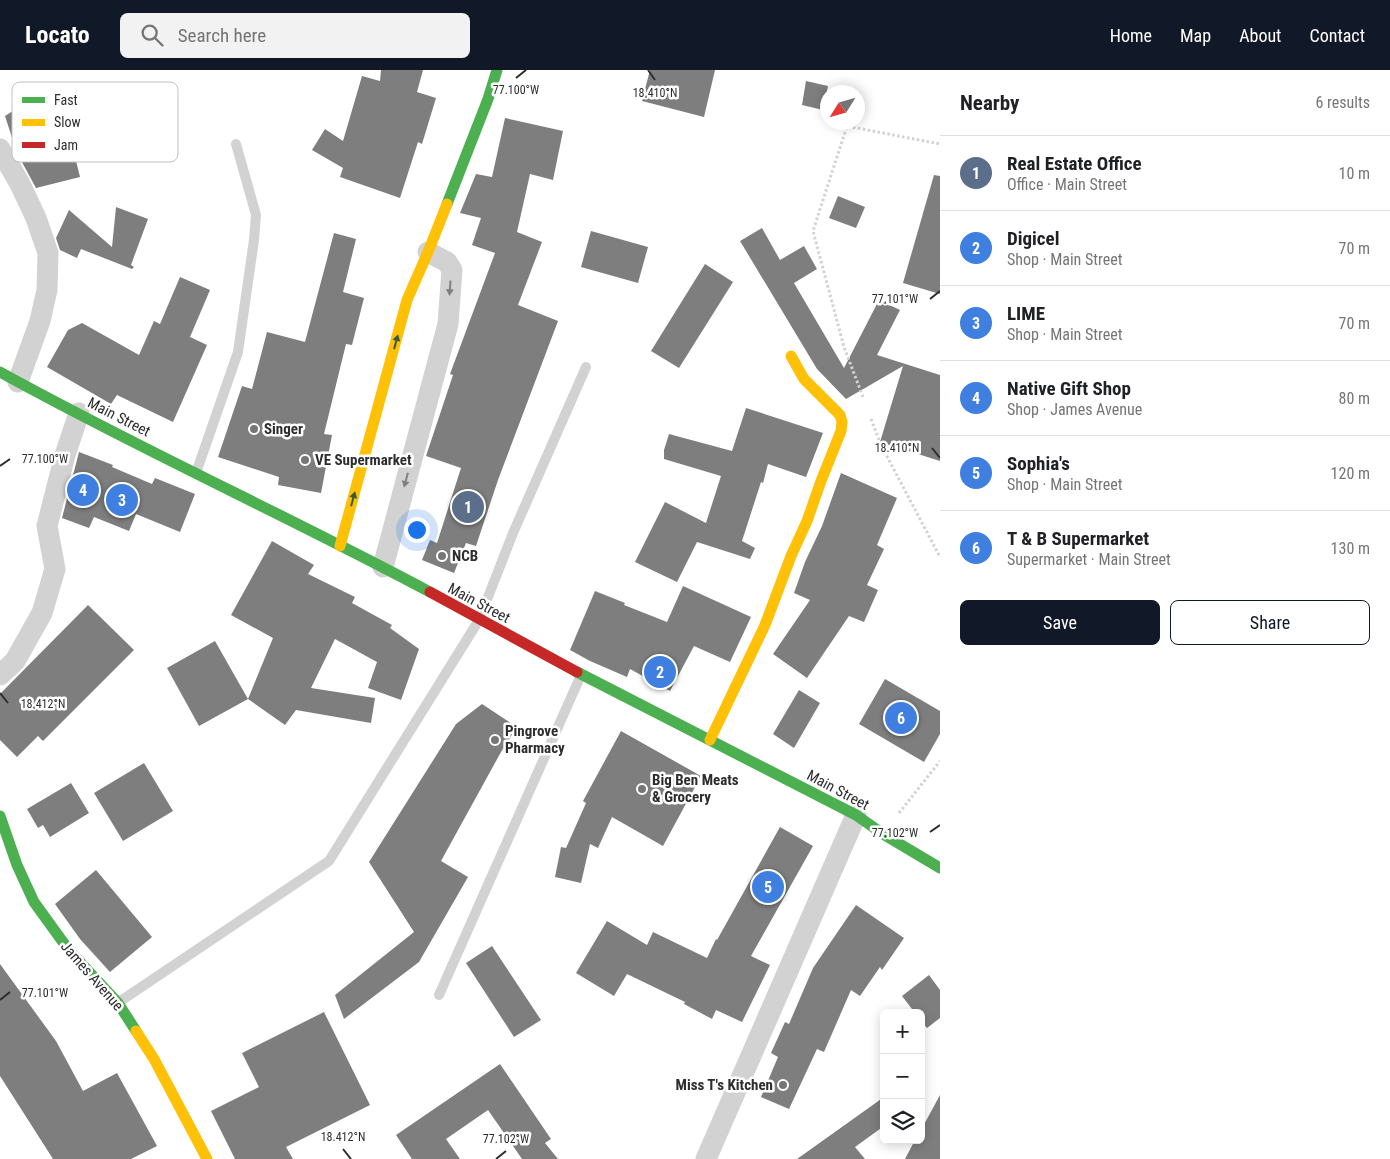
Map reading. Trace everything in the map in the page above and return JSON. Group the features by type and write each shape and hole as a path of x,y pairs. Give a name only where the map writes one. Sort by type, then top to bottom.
{"street":[{"path":"340,546 407,300 488,100 497,70"},
{"path":"2,160 20,184 36,218 48,253 48,290 40,321 18,382"},
{"path":"383,567 448,324 452,270 447,262 428,252"},
{"path":"710,740 765,625 841,431 842,422 840,415 804,379 791,356"},
{"name":"Main Street","path":"0,372 196,474 383,567 581,674 856,815 940,868"},
{"path":"0,675 15,661 42,613 55,569 48,526 65,455 79,413"},
{"path":"706,1159 856,815"},
{"name":"James Avenue","path":"0,816 17,865 34,902 68,949 118,1003 154,1059 208,1159"}],"lane":[{"path":"196,474 238,352 254,240 256,215 236,144"},
{"path":"118,1003 329,861 479,620 513,534 586,367"},
{"path":"439,995 581,674"}],"path":[{"path":"864,400 844,347 813,231 847,126 940,144"},
{"path":"870,418 880,445 940,557"},
{"path":"884,834 940,761"}],"building":[{"path":"381,70 423,70 417,92 436,98 422,144 418,142 400,198 340,177 343,168 312,150 325,129 343,141 362,76 380,81"},
{"path":"650,70 715,70 704,117 642,101"},
{"path":"806,81 824,85 820,85 820,109 802,105"},
{"path":"12,112 12,138 5,116"},
{"path":"505,118 563,131 553,180 530,174 517,232 542,242 518,305 558,321 498,480 476,546 466,543 454,573 422,560 430,540 437,543 461,468 426,456 453,375 450,374 495,253 472,245 481,218 460,213 476,174 492,177"},
{"path":"22,162 76,162 80,177 36,188"},
{"path":"934,175 940,176 940,294 903,283"},
{"path":"838,196 865,207 856,228 829,218"},
{"path":"116,207 148,219 131,265 134,267 132,269 81,249 77,258 60,250 56,238 69,210 112,247"},
{"path":"762,228 780,260 804,246 817,269 794,283 844,368 879,300 900,310 877,355 940,375 940,461 880,442 903,366 846,399 817,369 740,241"},
{"path":"591,231 648,247 638,283 581,267"},
{"path":"334,233 356,239 343,292 364,298 352,345 346,344 324,434 332,435 321,493 278,485 279,477 218,457 242,386 252,389 267,332 305,342"},
{"path":"705,264 733,282 679,368 651,351"},
{"path":"180,277 210,290 190,337 207,345 173,422 117,395 111,404 47,367 68,330 82,323 139,355 154,321 160,324"},
{"path":"746,408 823,433 806,477 768,464 742,541 755,548 750,559 697,542 677,582 635,562 665,502 706,523 721,476 664,459 664,450 669,434 732,451"},
{"path":"79,452 113,465 112,467 152,484 155,478 195,494 180,532 136,514 129,531 94,517 89,528 62,518"},
{"path":"841,473 897,498 877,545 884,549 867,585 878,590 864,622 849,616 807,678 773,654 810,600 794,593 805,562 822,526"},
{"path":"272,541 314,565 308,574 355,597 352,603 392,625 390,628 419,649 401,700 368,688 377,662 335,639 311,688 375,698 371,723 296,710 285,725 248,699 273,638 231,615"},
{"path":"683,586 751,617 730,662 694,646 670,691 630,669 627,677 570,650 595,591 667,622"},
{"path":"88,605 134,650 43,741 38,736 17,757 0,740 0,694"},
{"path":"215,641 248,699 199,726 167,668"},
{"path":"885,679 940,711 940,734 924,762 859,724"},
{"path":"799,690 820,703 794,748 773,734"},
{"path":"482,704 517,727 501,752 441,861 468,877 419,962 344,1019 335,995 414,932 369,862 456,724"},
{"name":"Big Ben Meats & Grocery","path":"621,731 701,776 663,846 612,817 598,848 590,844 581,883 555,877 561,847 566,848 586,803 583,801"},
{"path":"144,763 173,811 123,841 94,793"},
{"path":"71,783 89,813 50,837 43,825 38,828 27,809"},
{"path":"780,827 813,846 751,956 770,965 742,1022 716,1010 712,1019 684,1004 685,1002 627,974 614,996 576,973 607,921 647,945 653,932 707,958"},
{"path":"96,870 152,937 110,972 80,939 55,904"},
{"path":"856,905 904,938 882,970 880,967 860,996 851,990 824,1052 817,1049 789,1109 761,1097 778,1057 771,1053 785,1022 789,1024 813,968"},
{"path":"492,946 541,1020 514,1037 466,963"},
{"path":"0,964 56,1041 83,1091 117,1073 157,1146 131,1159 53,1159 0,1076"},
{"path":"929,975 940,990 940,1018 927,1028 925,1026 925,1009 912,1009 902,996"},
{"path":"324,1012 370,1105 286,1147 293,1159 235,1159 211,1111 259,1087 242,1053"},
{"path":"500,1064 551,1139 545,1143 558,1159 522,1159 488,1110 446,1139 460,1159 412,1159 396,1135"},
{"path":"940,1095 940,1159 905,1159 913,1144 925,1144 925,1123"},
{"path":"880,1100 880,1129 855,1147 865,1159 797,1159"}],"traffic: fast":[{"path":"447,204 488,99 497,70"},
{"path":"0,372 107,429 430,592"},
{"path":"577,672 856,815 883,834 940,868"},
{"path":"0,816 17,865 34,902 68,949 118,1003 136,1031"}],"traffic: slow":[{"path":"340,546 407,300 447,204"},
{"path":"710,740 765,625 841,431 842,422 840,415 804,379 791,356"},
{"path":"136,1031 154,1059 207,1159"}],"traffic: jam":[{"path":"430,592 577,672"}],"place":[{"name":"Singer","path":"254,429"},
{"name":"VE Supermarket","path":"305,460"},
{"name":"Native Gift Shop","path":"83,490"},
{"name":"LIME","path":"122,500"},
{"name":"Real Estate Office","path":"468,507"},
{"name":"NCB","path":"442,556"},
{"name":"Digicel","path":"660,672"},
{"name":"T & B Supermarket","path":"901,718"},
{"name":"Pingrove Pharmacy","path":"495,740"},
{"name":"Big Ben Meats & Grocery","path":"642,789"},
{"name":"Sophia's","path":"768,887"},
{"name":"Miss T's Kitchen","path":"783,1085"}]}
